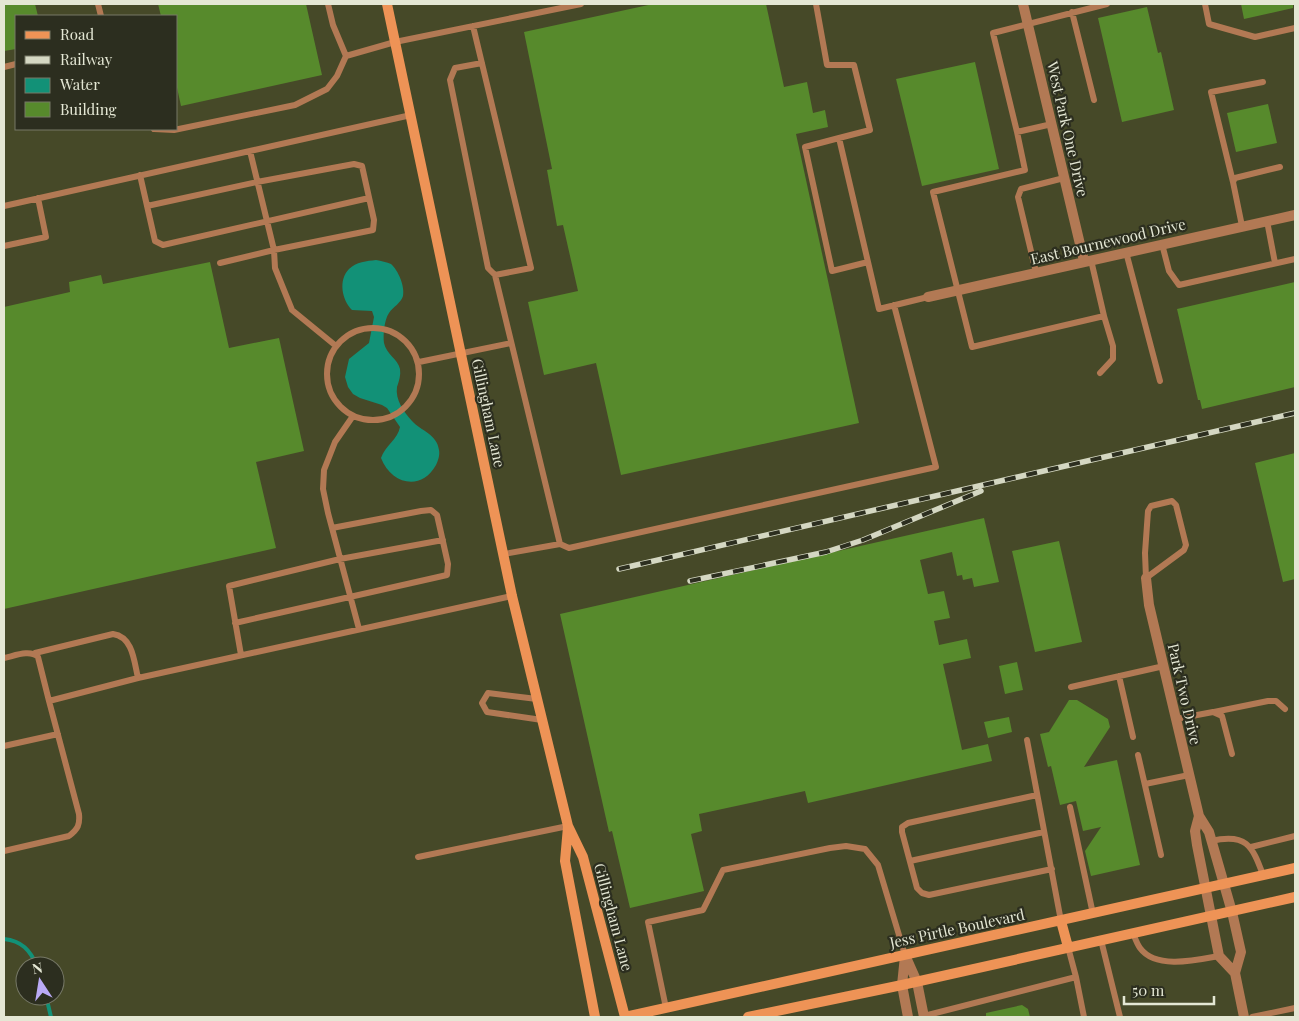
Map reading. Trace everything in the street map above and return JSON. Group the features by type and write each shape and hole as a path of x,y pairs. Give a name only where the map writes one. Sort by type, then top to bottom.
{"street":[{"name":"Gillingham Lane","path":"387,4 512,596 568,826 582,857 625,1017"},
{"name":"West Park One Drive","path":"1023,4 1064,178 1087,261"},
{"name":"East Bournewood Drive","path":"928,297 1295,215"},
{"name":"Park Two Drive","path":"1146,578 1149,605 1198,816 1209,832 1232,912 1241,952 1235,973 1244,1017"},
{"name":"Park Two Drive","path":"1198,816 1195,831 1196,846 1219,956"},
{"name":"Gillingham Lane","path":"568,826 565,861 595,1017"},
{"name":"Jess Pirtle Boulevard","path":"625,1017 1295,868"},
{"path":"748,1017 786,1013 1068,947 1295,897"},
{"path":"1062,921 1068,947"},
{"path":"905,955 917,982 924,1016"},
{"path":"905,955 902,986 908,1017"},
{"path":"1219,956 1235,973"}],"lane":[{"path":"178,129 295,105 327,89 337,76 346,56 333,25 328,4"},
{"path":"346,56 395,42 581,4"},
{"path":"816,4 828,65 854,65 870,130 805,147 832,271 868,262"},
{"path":"1104,316 972,347 934,192 1026,170 993,33 1107,4"},
{"path":"1205,4 1209,24 1255,36 1295,28"},
{"path":"1072,12 1094,100"},
{"path":"473,26 531,268 495,275"},
{"path":"482,63 455,68 450,80 488,268 495,275 560,544"},
{"path":"1242,226 1211,92 1263,82"},
{"path":"4,206 411,115"},
{"path":"1016,132 1052,124"},
{"path":"839,138 879,310 928,297"},
{"path":"250,151 274,250 275,268 292,310 336,346"},
{"path":"147,206 354,164 362,166 374,220 373,230 220,263"},
{"path":"1233,182 1235,178 1280,168"},
{"path":"140,175 155,241 163,245 369,198"},
{"path":"1036,272 1018,197 1021,189 1064,178"},
{"path":"4,246 46,237 38,198"},
{"path":"1267,221 1275,263"},
{"path":"1162,244 1169,271 1180,285 1295,259"},
{"path":"1126,252 1160,382"},
{"path":"1087,261 1113,346 1113,359 1100,373"},
{"path":"504,554 560,544 569,548 936,467 894,305"},
{"path":"367,328 390,330 403,338 413,349 419,362 420,378 416,394 407,407 379,421 363,420 348,414 336,403 329,389 326,374 329,360 336,346 346,336 360,330 367,328"},
{"path":"419,362 511,343"},
{"path":"353,416 335,442 324,470 323,489 358,630"},
{"path":"1172,501 1176,505 1186,545 1184,550 1146,578 1145,553 1148,511 1151,506 1172,501"},
{"path":"235,623 447,574 448,564 437,515 431,510 332,528"},
{"path":"241,656 229,586 340,559 443,540"},
{"path":"49,701 138,678 512,596"},
{"path":"4,658 35,653 113,634 125,638 129,645 138,678"},
{"path":"4,851 69,836 77,830 80,822 38,657 35,653"},
{"path":"1071,687 1164,666"},
{"path":"1119,676 1134,737"},
{"path":"537,699 488,693 482,703 487,712 542,720"},
{"path":"1176,719 1268,701 1276,701 1285,709"},
{"path":"1212,712 1222,716 1232,754"},
{"path":"4,746 58,734"},
{"path":"1027,740 1062,921"},
{"path":"1138,755 1161,855"},
{"path":"1145,784 1189,775"},
{"path":"1037,795 908,823 902,827 902,832 917,888 922,893 929,895 1052,869"},
{"path":"1070,807 1093,914"},
{"path":"418,856 568,826"},
{"path":"910,861 1044,832"},
{"path":"1251,847 1295,836"},
{"path":"1212,842 1232,838 1239,839 1251,847 1263,875"},
{"path":"666,1008 648,922 703,910 723,870 830,848 846,846 865,849 878,865 905,955"},
{"path":"1133,933 1140,948 1151,956 1167,962 1193,961 1219,956"},
{"path":"1101,940 1120,1017"},
{"path":"1068,947 1084,1017"},
{"path":"924,1016 1076,977"},
{"path":"1252,1017 1295,1008"}],"water":[{"path":"376,260 386,262 394,267 403,288 402,298 387,316 384,336 385,347 400,369 397,397 403,410 412,421 432,436 439,450 436,465 430,474 415,482 399,479 386,467 381,458 397,435 400,427 387,408 353,394 348,387 345,377 349,359 369,343 374,317 372,311 352,310 344,296 343,279 349,269 355,265"}],"building":[{"path":"4,4 35,4 38,15 15,15 15,49 4,51"},
{"path":"158,4 306,4 322,75 181,106 178,92 178,15 161,15"},
{"path":"653,4 766,4 784,87 807,82 813,113 825,110 828,127 796,134 859,423 621,475 596,363 544,375 528,302 578,291 563,225 557,226 547,170 552,169 524,32"},
{"path":"1241,4 1293,4 1293,8 1244,19"},
{"path":"1147,7 1158,53 1161,52 1174,110 1122,122 1098,18"},
{"path":"975,62 999,169 922,186 896,79"},
{"path":"1268,104 1277,143 1236,152 1227,113"},
{"path":"210,262 229,348 279,338 304,451 256,462 276,548 4,609 4,307 70,292 69,282 101,275 103,284"},
{"path":"1295,282 1295,387 1202,409 1200,400 1198,400 1177,309"},
{"path":"1295,453 1295,579 1283,582 1255,463"},
{"path":"984,518 999,582 974,587 972,578 963,580 962,575 957,576 952,552 920,560 928,594 944,591 950,618 934,621 939,645 967,639 971,658 943,664 962,750 988,744 992,761 808,803 805,791 699,814 702,831 691,834 704,891 630,908 612,831 609,832 560,614"},
{"path":"1059,541 1082,642 1035,652 1012,551"},
{"path":"1017,662 1023,690 1005,694 999,666"},
{"path":"1069,700 1077,700 1108,719 1110,727 1084,767 1117,760 1140,865 1091,876 1085,851 1101,827 1083,831 1076,801 1060,805 1051,766 1048,767 1040,734 1049,732"},
{"path":"1009,717 1012,732 988,738 984,722"},
{"path":"1022,1005 1028,1009 1030,1017 986,1017 986,1013"}],"waterway":[{"path":"4,939 21,944 32,956"},
{"path":"48,1006 51,1017"}],"railway":[{"path":"619,569 1295,413"},
{"path":"690,581 826,552 863,540 981,491"}]}
